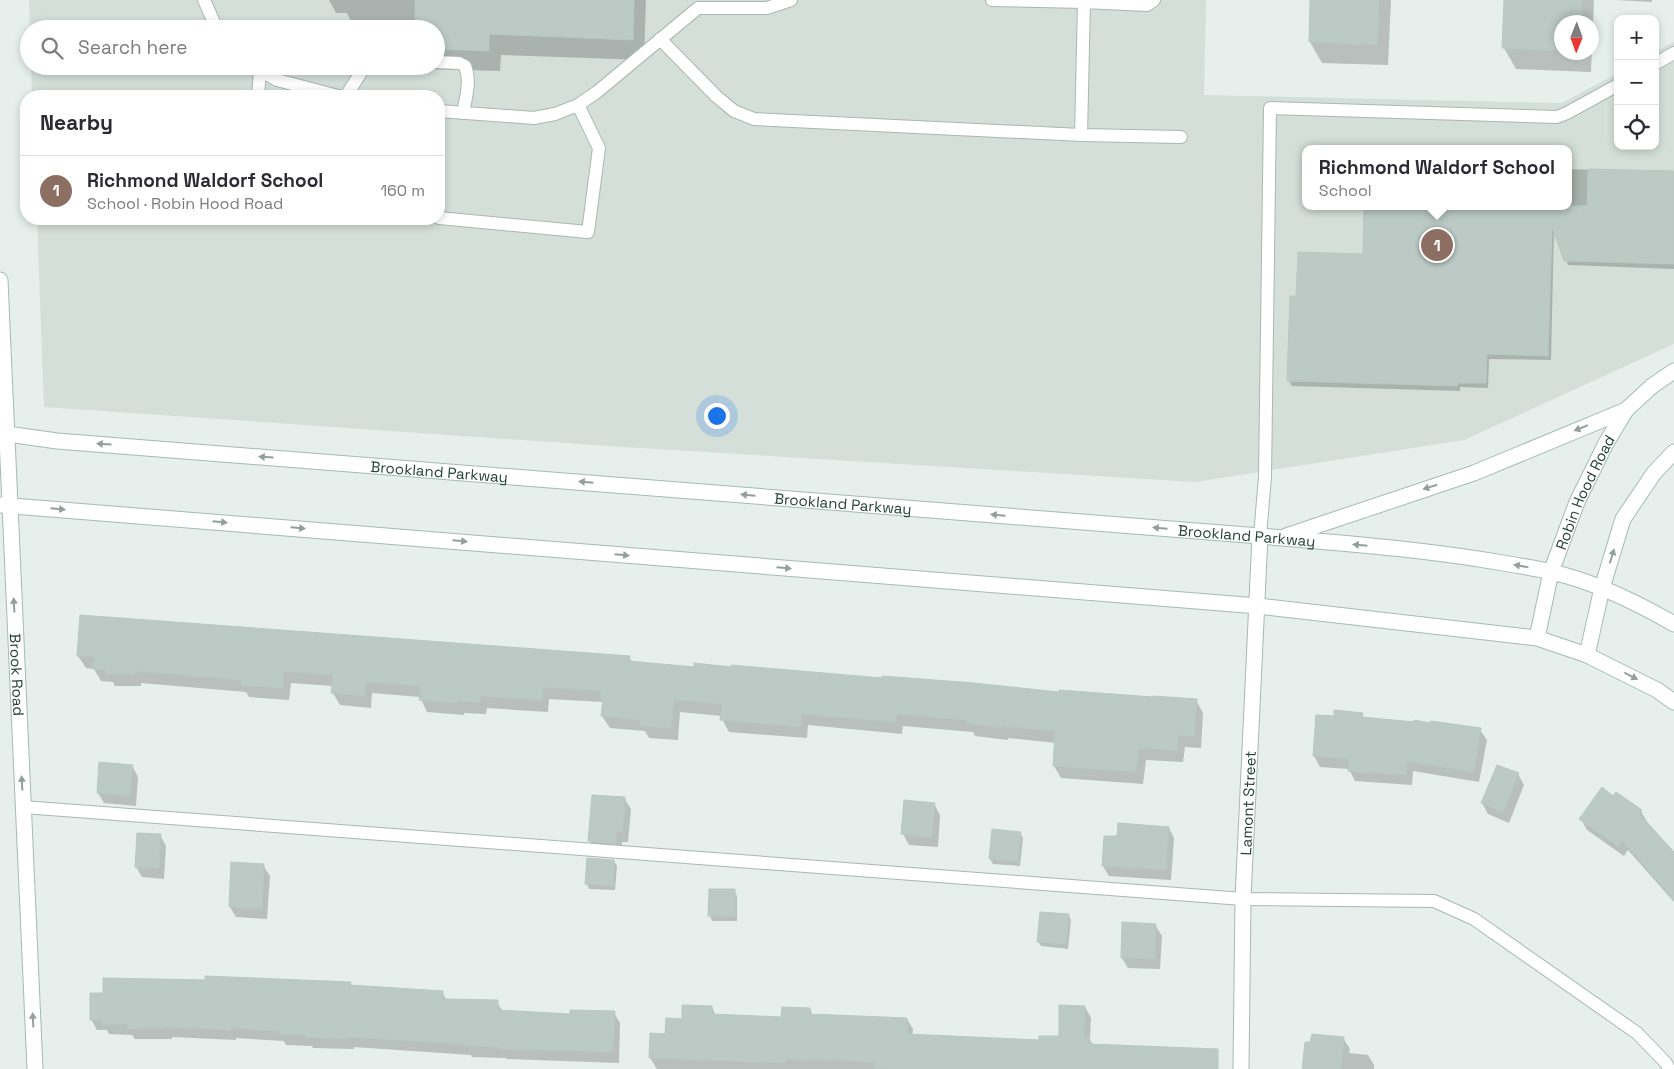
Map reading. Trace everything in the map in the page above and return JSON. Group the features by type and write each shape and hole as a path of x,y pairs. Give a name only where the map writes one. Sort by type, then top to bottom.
{"main road":[{"name":"Brook Road","path":"0,280 5,505 23,807 35,1069"},
{"name":"Robin Hood Road","path":"1537,638 1552,572 1577,502 1606,443 1626,410 1652,386 1674,372"},
{"path":"1280,538 1474,473 1626,410"},
{"name":"Brookland Parkway","path":"3,434 57,441 1260,536 1451,554 1552,572 1602,588 1656,613 1674,624"},
{"path":"1587,654 1602,588 1623,519 1654,473 1674,452"},
{"path":"5,505 1258,606 1537,638 1587,654 1657,690 1674,702"},
{"name":"Lamont Street","path":"1241,1069 1243,899 1260,536"}],"lane":[{"path":"204,0 213,20"},
{"path":"445,111 534,118 555,114 578,105 597,92 660,39 697,4 767,8 791,0"},
{"path":"992,0 1084,1 1147,5 1154,0"},
{"path":"1081,135 1084,1"},
{"path":"660,39 716,96 734,111 754,119 1081,135 1181,137"},
{"path":"1659,62 1674,54"},
{"path":"445,62 459,63 465,66 468,72 463,112"},
{"path":"256,75 258,90"},
{"path":"267,75 277,80 315,90"},
{"path":"350,90 359,75"},
{"path":"1260,536 1265,468 1270,108 1557,117 1614,87"},
{"path":"445,219 588,232 599,148 578,105"},
{"path":"23,807 1243,899 1434,901 1474,919 1637,1033 1666,1063 1669,1069"}],"shaded area":[{"path":"29,0 1206,0 1204,95 1562,103 1614,75 1614,150 1659,150 1659,50 1674,42 1674,344 1464,440 1195,482 624,447 44,407 37,225 445,225 445,90 32,90 31,75 445,75 445,20 30,20"}],"building":[{"path":"415,0 634,0 633,40 489,34 489,51 445,49 445,20 415,20"},
{"path":"1310,0 1379,0 1377,45 1309,42"},
{"path":"1504,0 1582,0 1581,15 1554,15 1554,51 1502,48"},
{"path":"1588,169 1674,171 1674,264 1564,261 1552,227 1548,356 1487,354 1486,383 1458,383 1457,386 1287,381 1290,296 1296,296 1298,252 1363,254 1364,210 1572,210 1572,206 1587,206"},
{"path":"80,615 630,656 629,661 694,667 694,663 731,667 731,665 882,678 882,676 974,683 1059,692 1059,690 1197,699 1194,736 1178,735 1177,750 1139,748 1136,772 1053,766 1055,731 1001,726 1001,728 967,723 967,720 896,714 896,722 802,714 801,727 720,720 722,704 674,700 671,728 640,726 641,720 601,716 603,700 600,700 601,691 543,687 542,700 480,696 480,702 457,701 457,703 419,700 420,686 366,682 365,696 331,693 333,675 284,671 283,688 241,685 241,680 135,671 135,674 106,674 106,670 93,669 94,657 77,656"},
{"path":"1334,710 1363,713 1362,717 1414,722 1414,720 1430,723 1431,721 1481,728 1474,772 1407,761 1406,775 1348,771 1349,759 1313,756 1316,715 1334,716"},
{"path":"99,762 133,765 130,796 97,793"},
{"path":"1497,765 1519,773 1503,813 1481,803"},
{"path":"1602,787 1613,796 1616,792 1642,810 1639,815 1674,852 1674,900 1622,840 1618,846 1579,819"},
{"path":"592,795 625,797 623,832 616,832 616,844 588,841"},
{"path":"904,800 935,803 932,837 901,834"},
{"path":"1118,823 1169,827 1166,870 1102,866 1104,836 1117,836"},
{"path":"992,829 1021,832 1018,862 989,859"},
{"path":"137,833 161,834 159,868 135,867"},
{"path":"587,858 614,860 613,886 585,884"},
{"path":"231,862 264,864 262,909 229,907"},
{"path":"709,889 735,889 735,917 708,916"},
{"path":"1040,912 1069,914 1066,944 1037,942"},
{"path":"1122,922 1156,924 1155,959 1121,958"},
{"path":"205,976 351,982 350,985 443,991 443,999 498,1000 498,1010 570,1014 570,1010 615,1011 613,1052 499,1049 499,1047 465,1046 465,1044 348,1037 348,1039 305,1037 305,1035 279,1034 279,1031 231,1028 231,1030 166,1027 128,1029 128,1024 101,1024 102,1020 90,1020 90,993 103,993 103,978 205,980"},
{"path":"682,1005 712,1006 712,1014 781,1017 782,1007 810,1008 810,1014 907,1018 907,1034 1039,1040 1039,1036 1059,1036 1059,1005 1085,1006 1084,1037 1089,1037 1089,1044 1218,1049 1218,1069 889,1069 874,1068 875,1062 786,1059 786,1063 649,1058 650,1033 665,1034 666,1018 682,1019"},
{"path":"1312,1034 1344,1037 1341,1069 1302,1069 1305,1042 1310,1042"}],"place":[{"name":"Richmond Waldorf School","path":"1437,245"}]}
